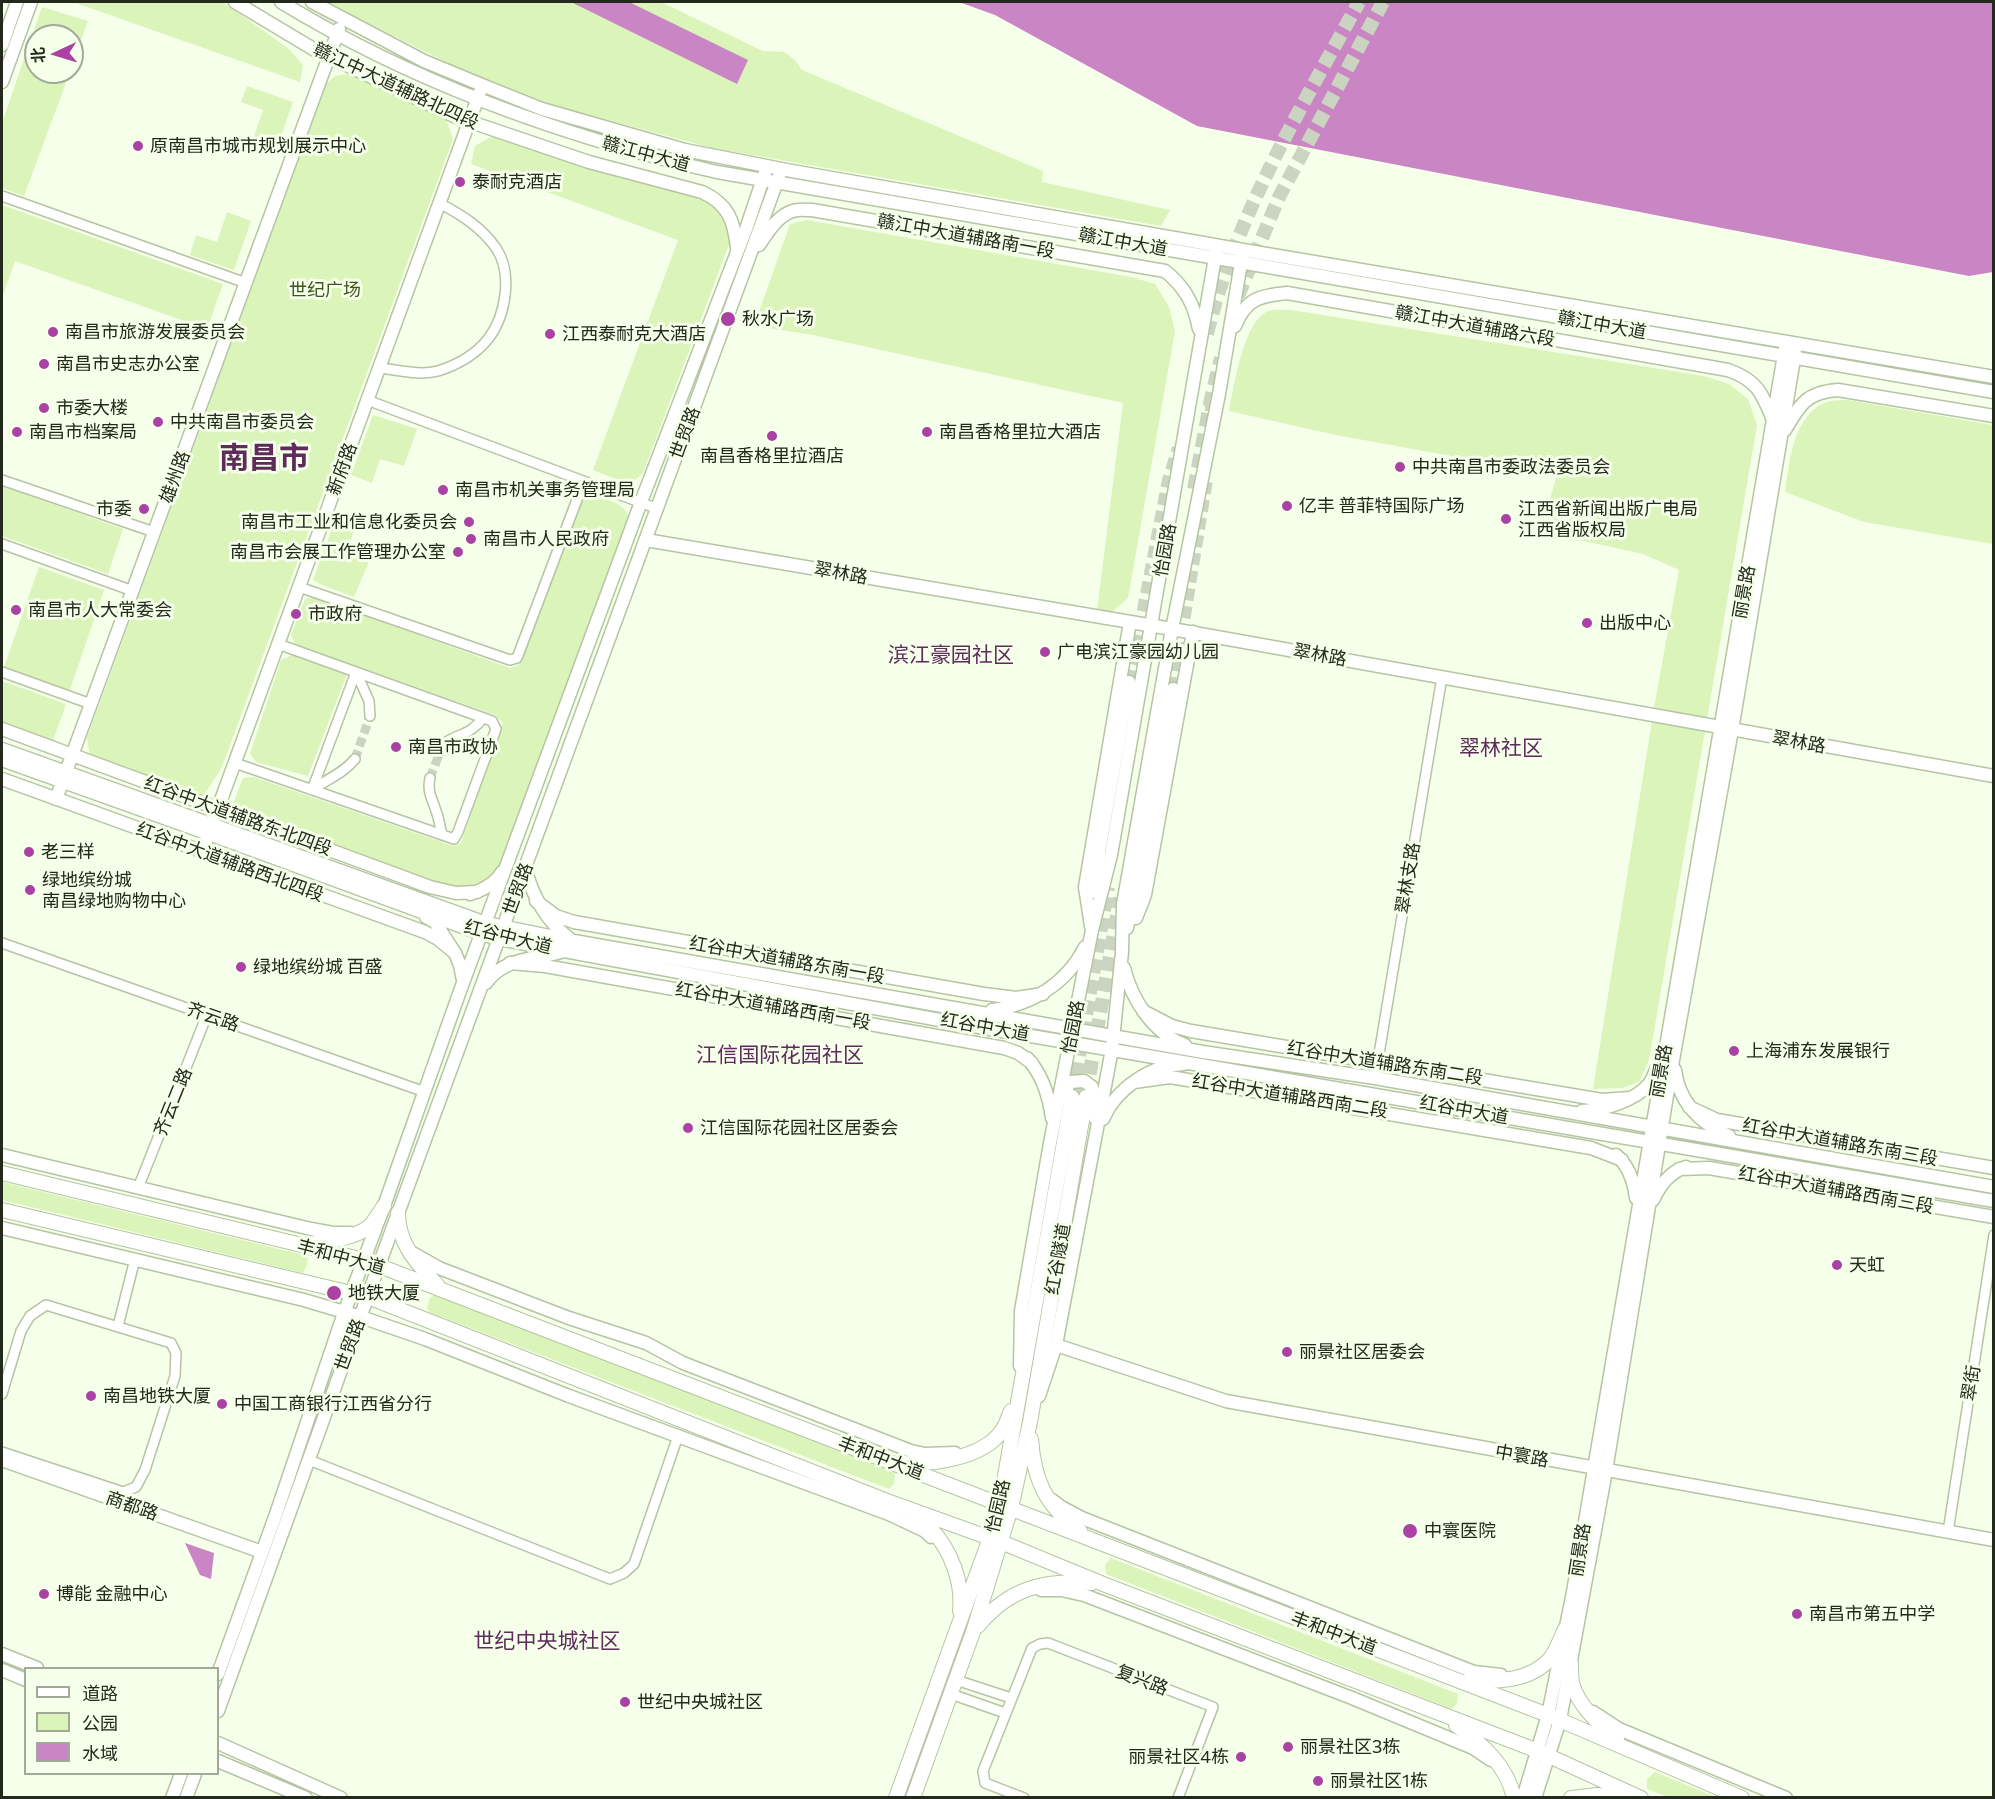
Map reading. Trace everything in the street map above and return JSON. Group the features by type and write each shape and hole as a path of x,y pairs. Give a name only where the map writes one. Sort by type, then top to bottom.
{"main road":[{"path":"2,45 17,2"},
{"path":"2,82 31,2"},
{"name":"赣江中大道辅路北四段","path":"235,2 329,57 456,117 589,162 702,192 712,197 726,210 733,222 738,252"},
{"name":"赣江中大道","path":"281,2 371,52 452,90 529,119 660,159 777,183 1216,251"},
{"name":"赣江中大道","path":"312,2 424,61 482,86 542,109 685,150 1242,256 1789,357 1994,392"},
{"name":"雄州路","path":"56,799 343,20"},
{"name":"新府路","path":"202,852 482,86"},
{"name":"世贸路","path":"219,1671 344,1312 463,983 641,502 738,252 767,166"},
{"name":"世贸路","path":"219,1708 398,1213 782,169"},
{"name":"赣江中大道辅路南一段","path":"748,261 768,231 784,215 793,211 812,210 1165,271 1179,283 1188,295 1196,314 1201,336"},
{"name":"怡园路","path":"1005,1506 1020,1392 1021,1311 1050,1143 1092,930 1111,855 1216,251"},
{"name":"赣江中大道","path":"1242,256 1792,343 1994,378"},
{"name":"怡园路","path":"913,1797 973,1632 1005,1506 1056,1346 1112,1049 1122,952 1123,904 1172,628 1219,394 1242,256"},
{"name":"赣江中大道辅路六段","path":"1219,394 1235,324 1242,310 1255,299 1287,293 1728,370 1743,375 1762,393 1773,422"},
{"name":"丽景路","path":"1726,730 1773,422 1792,343"},
{"name":"丽景路","path":"1535,1797 1544,1754 1571,1663 1599,1470 1654,1144 1726,730 1782,436 1789,357"},
{"path":"1782,436 1805,400 1824,391 1838,390 1994,416"},
{"name":"翠林路","path":"646,540 1172,628 1726,730 1994,776"},
{"path":"1092,930 1084,887 1130,622"},
{"path":"1122,952 1145,895 1193,632"},
{"path":"979,1011 1023,1003 1043,994 1063,978 1079,958 1092,930 1099,852 1129,682"},
{"path":"1173,689 1122,952 1128,983 1143,1011 1160,1030 1201,1058"},
{"name":"红谷中大道辅路东北四段","path":"2,729 430,886 456,893 477,892"},
{"name":"红谷中大道","path":"2,749 64,777"},
{"name":"红谷中大道","path":"2,760 64,777 484,928 565,951 967,1025 1112,1049 1375,1078 1994,1187"},
{"name":"红谷中大道辅路西北四段","path":"2,779 425,932 438,939 454,953"},
{"path":"416,904 477,892 498,879 508,864"},
{"path":"525,868 536,901 561,932 574,941"},
{"name":"红谷中大道辅路东南一段","path":"536,901 556,916 574,922 984,994 1016,998 1043,994"},
{"path":"416,904 435,922 454,953 460,965 463,983"},
{"name":"红谷中大道","path":"502,933 574,941 1114,1035 1201,1058 1654,1144 1994,1201"},
{"path":"479,994 491,976 510,963 565,951"},
{"name":"红谷中大道辅路西南一段","path":"510,963 545,966 1004,1048 1018,1053 1032,1063"},
{"name":"红谷中大道辅路东南二段","path":"1143,1011 1172,1026 1191,1031 1602,1100 1630,1098"},
{"path":"967,1025 986,1029 1003,1037 1032,1063 1043,1081 1050,1101 1052,1122 1050,1143"},
{"path":"1564,1112 1588,1110 1630,1098 1649,1083 1671,1046"},
{"path":"1671,1046 1677,1084 1689,1107 1716,1130 1744,1143"},
{"path":"1096,1134 1111,1105 1134,1082 1154,1071 1201,1058"},
{"name":"红谷中大道辅路西南二段","path":"1134,1082 1158,1077 1181,1078 1591,1148 1622,1160"},
{"path":"1050,1143 1069,1082 1084,1081 1092,1087 1096,1134"},
{"name":"红谷隧道","path":"1020,1392 1079,1097 1030,1422"},
{"name":"红谷中大道辅路东南三段","path":"1689,1107 1717,1120 1994,1168"},
{"path":"1565,1127 1596,1142 1622,1160 1643,1208"},
{"path":"2,1155 310,1229 333,1233 355,1233"},
{"path":"1643,1208 1671,1174 1679,1169 1717,1159 1741,1157"},
{"name":"红谷中大道辅路西南三段","path":"1679,1169 1709,1168 1994,1217"},
{"name":"丰和中大道","path":"2,1173 379,1265 1554,1717 1742,1797"},
{"path":"300,1245 334,1240 355,1233 369,1226 384,1206"},
{"name":"丰和中大道","path":"2,1210 368,1297 886,1501 996,1540 1103,1584 1440,1713 1544,1754 1640,1797"},
{"path":"398,1213 398,1229 409,1251 418,1265 442,1290"},
{"path":"2,1228 304,1300 361,1317 425,1339 568,1396 888,1514 925,1531 946,1551"},
{"path":"409,1251 439,1268 569,1318 646,1343 683,1363 911,1451 925,1454 974,1451"},
{"name":"中寰路","path":"1056,1346 1226,1401 1994,1540"},
{"path":"891,1462 912,1464 956,1458 989,1443 1001,1432 1020,1392"},
{"path":"1030,1422 1032,1460 1044,1493 1059,1514 1079,1530 1105,1545"},
{"name":"商都路","path":"2,1460 262,1552"},
{"name":"丽景路","path":"1554,1717 1566,1629 1599,1470"},
{"path":"1044,1493 1061,1507 1082,1518 1474,1672 1495,1676 1526,1675"},
{"path":"886,1501 910,1513 930,1529 946,1551 959,1587 958,1625"},
{"name":"怡园路","path":"896,1797 958,1625 996,1540"},
{"path":"973,1632 987,1614 1005,1600 1025,1589 1050,1582 1103,1584"},
{"path":"1025,1589 1061,1590 1084,1595 1473,1748 1502,1768"},
{"path":"1458,1680 1509,1680 1526,1675 1550,1659 1566,1629"},
{"path":"2,1654 34,1667"},
{"path":"1571,1663 1572,1684 1585,1707 1602,1727 1628,1749"},
{"path":"2,1670 24,1679"},
{"path":"1585,1707 1619,1729 1786,1797"},
{"path":"1440,1713 1488,1751 1511,1783 1514,1797"},
{"path":"219,1743 342,1797"},
{"name":"丽景路","path":"1523,1797 1544,1754"},
{"path":"219,1761 306,1797"},
{"path":"172,1797 180,1775"},
{"path":"186,1797 194,1775"},
{"path":"1576,1797 1640,1797"}],"street":[{"path":"2,196 246,283"},
{"path":"379,368 421,373 438,371 468,358 488,339 502,310 506,288 504,268 498,250 465,216 439,203"},
{"path":"368,400 658,509"},
{"path":"2,480 154,532"},
{"path":"299,587 510,660 517,658 578,497"},
{"path":"2,544 133,591"},
{"path":"235,763 454,839 459,832 496,729 492,721 278,644"},
{"path":"2,672 91,704"},
{"path":"356,672 369,701 369,716"},
{"path":"312,790 356,672"},
{"name":"翠林支路","path":"1375,1078 1442,678"},
{"path":"440,752 443,744 454,736 473,729 483,718"},
{"path":"312,790 327,778 343,772 355,759"},
{"path":"430,778 428,786 430,798 436,810 442,835"},
{"name":"齐云路","path":"2,943 425,1092"},
{"name":"齐云二路","path":"138,1188 207,1015"},
{"name":"翠街","path":"1948,1532 1994,1235"},
{"path":"118,1326 135,1259"},
{"path":"2,1394 21,1330 30,1316 46,1305 171,1343 176,1353 175,1376 145,1470 136,1487 123,1492 2,1452"},
{"path":"309,1460 610,1579 624,1573 634,1564 678,1436"},
{"name":"复兴路","path":"1024,1797 986,1783 983,1771 1032,1648 1048,1643 1213,1707 1178,1797"},
{"path":"956,1680 1011,1698"},
{"path":"951,1694 1005,1713"}],"green space":[{"path":"73,2 223,2 289,49 303,65 300,82"},
{"path":"325,2 661,2 763,51 784,52 795,60 802,70 1043,171 1042,182 1170,210 1161,226 712,148 556,106 456,67"},
{"path":"42,7 88,21 84,32 84,24 36,24"},
{"path":"24,59 24,84 66,84 24,196 2,188 2,123"},
{"name":"世纪广场","path":"352,73 445,117 453,139 222,767 203,797 90,758 87,738 326,84 335,76"},
{"path":"247,86 293,102 274,156 250,148 263,110 241,102"},
{"path":"494,135 553,157 703,198 718,212 724,223 730,242 643,473 633,482 626,483 593,470 678,240 471,164 475,146"},
{"path":"2,205 223,284 207,329 15,261 2,298"},
{"path":"227,212 251,221 234,270 190,255 196,235 217,242"},
{"path":"807,220 1131,277 1155,284 1169,307 1175,331 1128,598 1113,611 1097,611 1123,403 808,334 754,326 790,224"},
{"path":"1291,310 1704,376 1729,384 1748,399 1757,425 1652,1043 1648,1063 1639,1082 1622,1088 1593,1089 1655,702 1679,570 1643,554 1584,541 1546,539 1550,499 1559,468 1539,472 1336,435 1229,411 1241,356 1252,328 1259,317 1268,311"},
{"path":"1848,400 1993,425 1993,544 1864,522 1785,492 1794,442 1805,419 1824,403"},
{"path":"373,415 417,429 404,466 380,459 372,483 351,475"},
{"path":"2,486 123,529 108,574 2,536"},
{"path":"585,493 619,505 628,514 630,521 509,856 491,879 471,888 435,886 236,810 233,804 243,778 254,777 453,846 461,843 503,723 495,715 295,644 291,634 305,599 314,597 510,668 519,665"},
{"path":"337,515 357,521 348,549 371,557 354,597 313,580"},
{"path":"39,567 104,590 70,690 4,667"},
{"path":"294,654 347,674 308,776 256,762 250,754 281,660"},
{"path":"2,681 66,704 53,741 2,723"},
{"path":"2,1182 308,1256 307,1265 303,1273 2,1200"},
{"path":"436,1294 895,1473 894,1483 889,1489 429,1312 427,1308 430,1298"},
{"path":"1111,1558 1458,1694 1457,1703 1452,1709 1106,1574 1105,1565"},
{"path":"1655,1772 1716,1797 1668,1797 1647,1789 1647,1779"}],"water":[{"path":"571,2 629,2 748,60 737,84"},
{"path":"959,2 1993,2 1993,272 1969,276 1197,126 995,15"},
{"path":"185,1543 214,1553 211,1579 200,1575"}],"tunnel":[{"path":"1207,334 1219,290 1235,247 1272,163 1359,2"},
{"path":"1238,296 1279,197 1383,2"},
{"path":"1194,489 1221,358"},
{"path":"1211,399 1211,421"},
{"path":"1129,682 1168,480 1178,448"},
{"path":"1173,689 1207,480"},
{"path":"355,759 370,716"},
{"path":"430,778 440,752"},
{"path":"1072,1097 1108,887"},
{"path":"1086,1095 1120,898"}],"place":[{"name":"原南昌市城市规划展示中心","path":"138,146"},
{"name":"泰耐克酒店","path":"460,182"},
{"name":"秋水广场","path":"728,319"},
{"name":"南昌市旅游发展委员会","path":"53,332"},
{"name":"江西泰耐克大酒店","path":"550,334"},
{"name":"南昌市史志办公室","path":"44,364"},
{"name":"市委大楼","path":"44,408"},
{"name":"中共南昌市委员会","path":"158,422"},
{"name":"南昌市档案局","path":"17,432"},
{"name":"南昌香格里拉大酒店","path":"927,432"},
{"name":"南昌香格里拉酒店","path":"772,436"},
{"name":"中共南昌市委政法委员会","path":"1400,467"},
{"name":"南昌市机关事务管理局","path":"443,490"},
{"name":"亿丰 普菲特国际广场","path":"1287,506"},
{"name":"市委","path":"144,509"},
{"name":"江西省新闻出版广电局 江西省版权局","path":"1506,519"},
{"name":"南昌市工业和信息化委员会","path":"469,522"},
{"name":"南昌市人民政府","path":"471,539"},
{"name":"南昌市会展工作管理办公室","path":"458,552"},
{"name":"南昌市人大常委会","path":"16,610"},
{"name":"市政府","path":"296,614"},
{"name":"出版中心","path":"1587,623"},
{"name":"广电滨江豪园幼儿园","path":"1045,652"},
{"name":"南昌市政协","path":"396,747"},
{"name":"老三样","path":"29,852"},
{"name":"绿地缤纷城 南昌绿地购物中心","path":"30,890"},
{"name":"绿地缤纷城 百盛","path":"241,967"},
{"name":"上海浦东发展银行","path":"1734,1051"},
{"name":"江信国际花园社区居委会","path":"688,1128"},
{"name":"天虹","path":"1837,1265"},
{"name":"地铁大厦","path":"334,1293"},
{"name":"丽景社区居委会","path":"1287,1352"},
{"name":"南昌地铁大厦","path":"91,1396"},
{"name":"中国工商银行江西省分行","path":"222,1404"},
{"name":"中寰医院","path":"1410,1531"},
{"name":"博能 金融中心","path":"44,1594"},
{"name":"南昌市第五中学","path":"1797,1614"},
{"name":"世纪中央城社区","path":"625,1702"},
{"name":"丽景社区3栋","path":"1288,1747"},
{"name":"丽景社区4栋","path":"1241,1757"},
{"name":"丽景社区1栋","path":"1318,1781"}],"district":[{"name":"南昌市","path":"264,458"},
{"name":"滨江豪园社区","path":"951,655"},
{"name":"翠林社区","path":"1501,748"},
{"name":"江信国际花园社区","path":"780,1055"},
{"name":"世纪中央城社区","path":"547,1641"}]}
